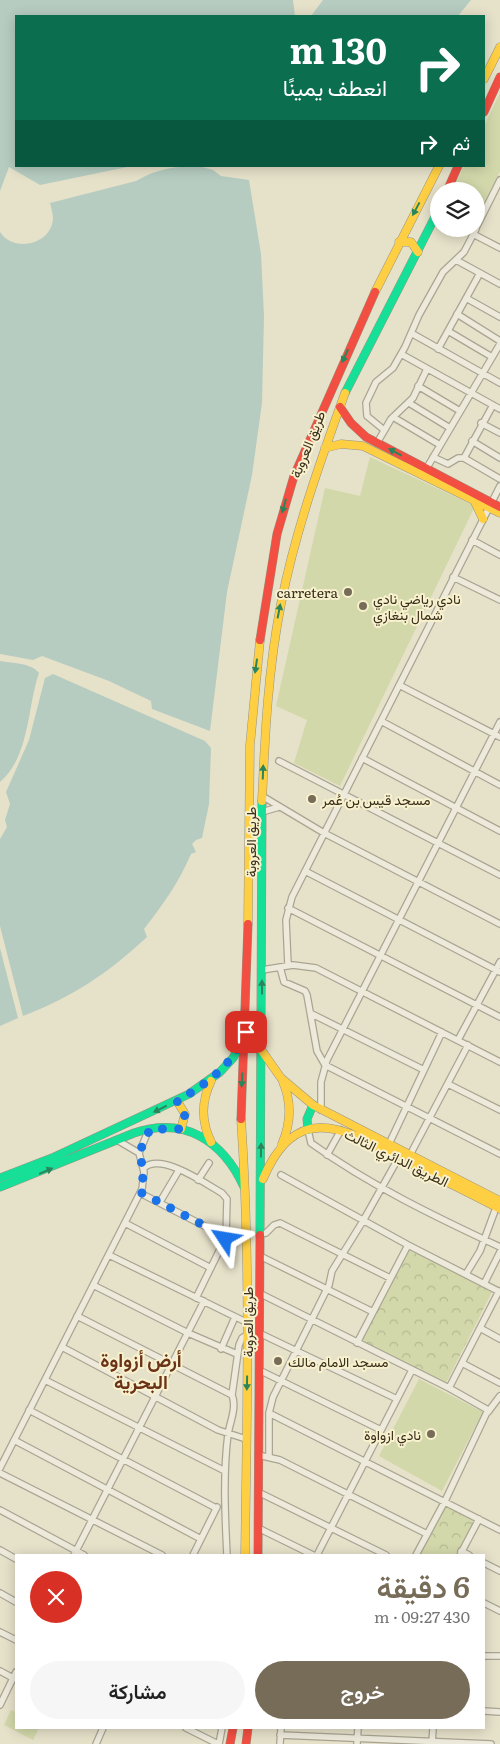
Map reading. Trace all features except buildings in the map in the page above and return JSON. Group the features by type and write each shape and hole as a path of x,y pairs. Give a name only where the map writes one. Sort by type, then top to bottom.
{"main road":[{"path":"485,77 500,47"},
{"path":"485,110 500,77"},
{"name":"طريق العروبة","path":"245,1554 248,1323 246,1192 242,1100 250,918 250,725 256,666 277,534 292,482 314,428 399,242 438,167"},
{"path":"451,182 458,167"},
{"name":"طريق العروبة","path":"258,1554 262,796 266,717 273,650 280,603 325,448 340,407 364,354 430,227"},
{"path":"399,242 410,241 415,244 418,252"},
{"path":"340,407 356,429 377,443 474,500 500,507"},
{"path":"325,448 341,444 363,446 424,472 490,505 500,513"},
{"path":"474,500 483,519"},
{"path":"277,534 287,539 298,539"},
{"path":"0,1178 52,1158 177,1101 213,1078 233,1058 246,1032"},
{"name":"الطريق الدائري الثالث","path":"262,1051 281,1078 313,1105 499,1203"},
{"path":"213,1078 204,1096 202,1115 207,1133 213,1144 233,1166 246,1192"},
{"path":"280,1148 288,1129 290,1116 288,1097 281,1078"},
{"path":"242,1100 251,1096 261,1100"},
{"path":"177,1101 185,1114 181,1129"},
{"path":"308,1130 306,1119 313,1105"},
{"name":"الطريق الدائري الثالث","path":"260,1190 268,1166 280,1148 308,1130 325,1127 342,1130 499,1203"},
{"path":"0,1187 40,1173 117,1140 150,1129 181,1129 213,1144"},
{"path":"230,1744 233,1729"},
{"path":"246,1744 248,1729"}],"street":[{"path":"485,210 500,180"},
{"path":"493,194 500,198"},
{"path":"384,430 368,419 366,403 378,379 392,370 402,354 443,272 464,252 472,237"},
{"path":"485,237 500,248"},
{"path":"456,260 500,284"},
{"path":"438,349 480,273"},
{"path":"466,298 500,317"},
{"path":"424,472 500,343 457,314"},
{"path":"448,332 492,357"},
{"path":"411,333 500,383"},
{"path":"402,354 500,409"},
{"path":"377,443 393,417 409,403 427,369"},
{"path":"418,386 460,411"},
{"path":"409,403 450,428"},
{"path":"464,458 481,423 493,405"},
{"path":"393,417 440,445"},
{"path":"481,423 500,433"},
{"path":"472,441 500,458"},
{"path":"433,457 448,464 458,458 464,458 500,479"},
{"path":"288,965 286,926 288,908 500,486"},
{"path":"472,540 500,555"},
{"path":"454,577 500,600"},
{"path":"399,685 500,737"},
{"path":"381,721 500,785"},
{"path":"321,1110 321,1082 325,1065 500,722"},
{"path":"362,758 500,831"},
{"path":"278,761 500,875"},
{"path":"262,796 279,808 324,833 500,924"},
{"path":"262,812 279,808"},
{"path":"305,871 498,971"},
{"path":"288,908 500,1017"},
{"path":"458,1040 498,971 500,962"},
{"path":"262,970 288,965 311,967 500,1062"},
{"path":"280,967 284,982 305,991 312,1014 317,1051 325,1065 500,1154"},
{"path":"312,1014 424,1070"},
{"path":"389,1144 442,1032"},
{"path":"410,1155 468,1045"},
{"path":"448,1084 500,1110"},
{"path":"139,1153 150,1129"},
{"path":"308,1130 311,1143 327,1155 382,1187 500,1247"},
{"path":"327,1155 342,1130"},
{"path":"0,1468 109,1255 144,1181 144,1168 139,1153 117,1140"},
{"path":"269,1456 269,1413 281,1380 327,1289 332,1271 399,1157"},
{"path":"198,1180 209,1163"},
{"path":"144,1168 146,1165 158,1164 179,1170 222,1193 227,1198 226,1237 196,1298"},
{"path":"160,1202 179,1170"},
{"path":"281,1175 408,1245 499,1291 449,1388"},
{"path":"140,1192 226,1237"},
{"path":"466,1274 480,1251 483,1239 499,1203"},
{"path":"124,1223 211,1268"},
{"path":"260,1234 266,1233 274,1225 280,1224 390,1278"},
{"path":"357,1342 408,1245"},
{"path":"484,1284 500,1252"},
{"path":"109,1255 248,1323"},
{"path":"260,1256 373,1312"},
{"path":"93,1285 221,1349 237,1354"},
{"path":"259,1293 449,1388 486,1408 488,1412"},
{"path":"0,1510 75,1553 204,1302"},
{"path":"77,1316 172,1363 232,1396"},
{"path":"221,1349 235,1317"},
{"path":"480,1328 500,1339"},
{"path":"259,1333 397,1399"},
{"path":"227,1554 224,1505 228,1434 234,1404 232,1396 237,1354 242,1338 248,1334"},
{"path":"62,1347 228,1434 246,1439"},
{"path":"462,1363 500,1383"},
{"path":"259,1370 381,1430"},
{"path":"318,1554 412,1370"},
{"path":"45,1380 225,1471"},
{"path":"417,1554 446,1501 488,1412 500,1396"},
{"path":"29,1410 216,1508"},
{"path":"269,1413 500,1530"},
{"path":"14,1440 201,1539"},
{"path":"258,1455 269,1456 427,1534"},
{"path":"0,1473 160,1554"},
{"path":"258,1492 384,1554"},
{"path":"194,1554 216,1508 224,1505"},
{"path":"460,1553 479,1519"},
{"path":"258,1528 311,1554"},
{"path":"0,1550 15,1558"},
{"path":"485,1563 500,1571"},
{"path":"0,1593 15,1601"},
{"path":"485,1604 500,1611"},
{"path":"0,1632 15,1640"},
{"path":"485,1656 500,1656"},
{"path":"0,1671 15,1675 0,1705"},
{"path":"485,1711 500,1712"},
{"path":"96,1744 104,1729"},
{"path":"188,1729 219,1744 222,1729"},
{"path":"280,1744 281,1729"},
{"path":"357,1742 358,1729"},
{"path":"432,1743 433,1729"},
{"path":"280,1735 357,1742 491,1744"}],"green space":[{"path":"500,93 500,171 485,202 485,182 456,182 464,167 485,167 485,124"},
{"name":"نادي رياضي نادي شمال بنغازي","path":"370,457 475,506 340,786 294,763 307,720 276,706 325,488 360,496"},
{"path":"409,1250 493,1290 445,1385 359,1342"},
{"name":"نادي ازواوة","path":"419,1379 483,1412 442,1491 379,1456"},
{"path":"445,1501 479,1519 461,1554 417,1554"},
{"path":"11,1710 15,1712 15,1729 38,1729 33,1740 4,1725"}],"shaded area":[{"path":"0,0 293,0 295,15 15,15 15,167 127,167 40,185 9,167 0,191"},
{"path":"323,0 471,0 459,15 312,15"},
{"path":"202,167 213,170 221,176 249,180 261,254 264,316 262,403 252,475 227,592 210,731 152,709 151,701 109,681 42,656 33,660 0,654 0,232 6,239 22,244 39,240 46,235 51,227 53,218 50,203 136,181 166,169"},
{"path":"0,661 26,665 39,673 26,731 17,759 10,771 0,782"},
{"path":"53,674 205,741 211,748 209,804 202,838 192,844 196,852 191,854 170,893 144,929 147,937 118,962 89,983 23,1016 0,926 0,839 7,827 5,820 10,804 6,792 29,740 45,678"},
{"path":"0,948 18,1018 0,1026"}],"traffic: fast":[{"path":"345,393 430,227"},
{"path":"260,1235 262,801"},
{"path":"0,1178 52,1158 189,1094 220,1072 233,1058 244,1037"},
{"path":"308,1130 307,1119 313,1105"},
{"path":"0,1187 134,1133 170,1128 186,1130 200,1136 213,1145 225,1157 244,1187"}],"traffic: slow":[{"path":"485,77 500,47"},
{"path":"375,292 438,167"},
{"path":"399,242 411,242 418,252"},
{"path":"262,801 270,677 281,604 293,550 317,471 345,393"},
{"path":"325,448 341,444 363,446 500,513"},
{"path":"474,500 483,519"},
{"path":"248,924 250,745 260,640"},
{"path":"262,1051 281,1078 313,1105 500,1201"},
{"path":"211,1081 204,1104 205,1127 211,1142"},
{"path":"282,1144 289,1121 288,1098 283,1082"},
{"path":"177,1101 185,1114 181,1129"},
{"path":"241,1119 247,1282 245,1554"},
{"path":"263,1179 276,1154 291,1138 308,1129 325,1128 343,1131 363,1139 500,1209"}],"traffic: jam":[{"path":"485,110 500,77"},
{"path":"451,182 458,167"},
{"path":"260,640 277,534 294,476 375,292"},
{"path":"340,407 351,423 366,437 500,507"},
{"path":"241,1119 248,924"},
{"path":"258,1554 260,1235"},
{"path":"230,1744 233,1729"},
{"path":"246,1744 248,1729"}],"place":[{"name":"carretera","path":"348,592"},
{"name":"نادي رياضي نادي شمال بنغازي","path":"363,606"},
{"name":"مسجد قيس بن عُمر","path":"312,799"},
{"name":"مسجد الامام مالك","path":"278,1361"},
{"name":"نادي ازواوة","path":"431,1434"}],"district":[{"name":"أرض أزواوة البحرية","path":"141,1370"}],"route":[{"path":"225,1239 226,1237 140,1192 143,1185 144,1172 139,1153 141,1145 150,1129 169,1127 181,1129 185,1120 185,1114 182,1105 177,1101 220,1072 233,1058 246,1032"}]}
